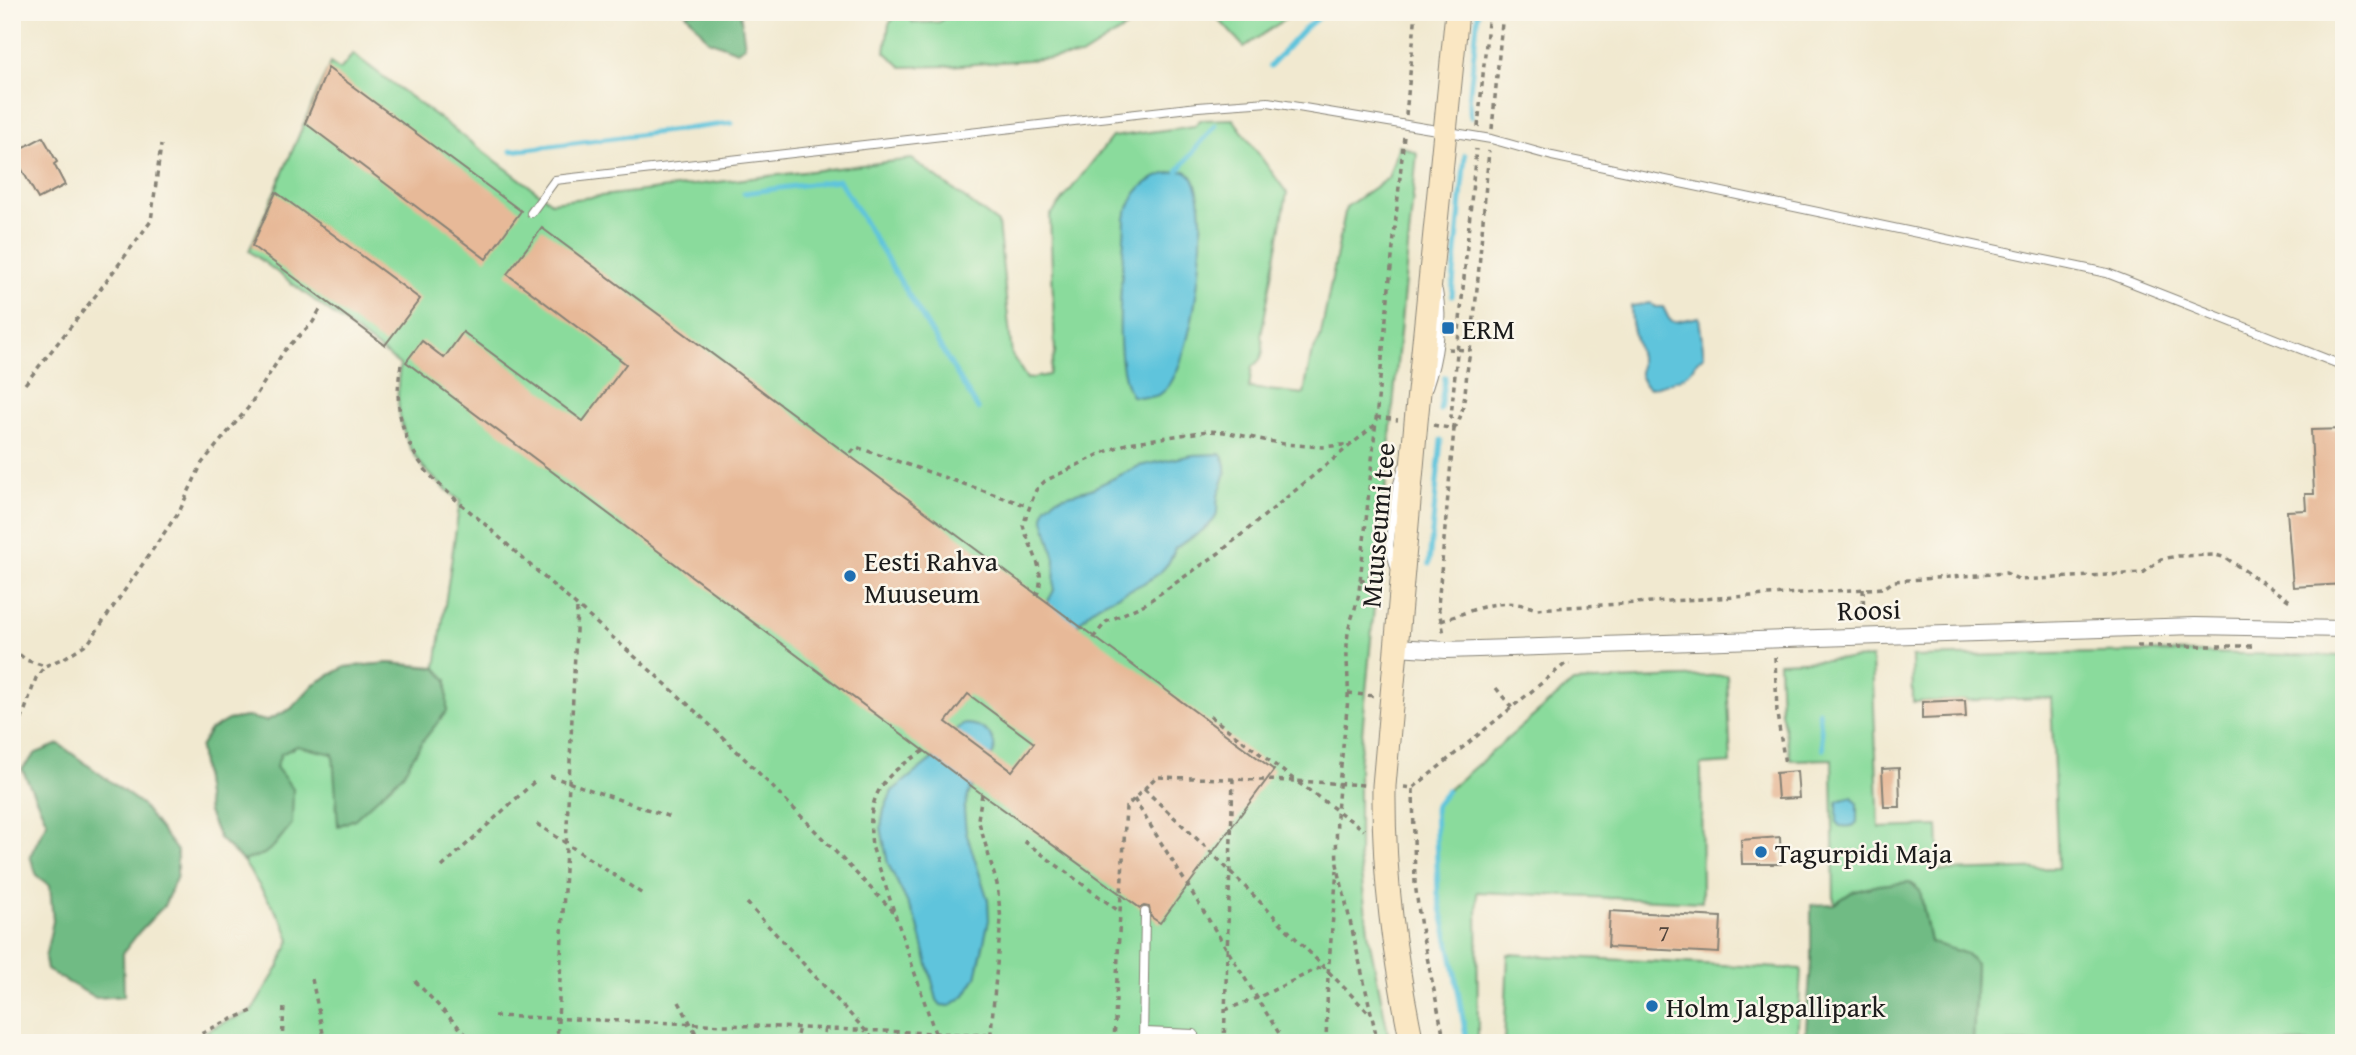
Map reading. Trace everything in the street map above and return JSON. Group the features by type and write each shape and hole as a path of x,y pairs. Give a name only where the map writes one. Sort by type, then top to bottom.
{"street":[{"name":"Muuseumi tee","path":"1412,1043 1389,915 1383,843 1384,786 1416,423 1457,12"},
{"name":"Roosi","path":"1396,648 1446,650 2196,626 2344,629"}],"lane":[{"path":"531,213 555,180 1198,107 1268,102 1491,139 1552,156 2108,273 2344,366"},
{"path":"1143,1043 1145,912"},
{"path":"1144,1032 1195,1034 1194,1043"}],"path":[{"path":"1378,1043 1337,864 1335,837 1348,693 1348,631 1359,592 1416,12"},
{"path":"1446,650 1438,606 1454,429 1451,417 1489,12"},
{"path":"1454,429 1462,410 1470,350 1503,12"},
{"path":"25,384 151,221 162,145"},
{"path":"12,748 36,678 45,666 66,657 89,642 180,510 202,463 247,408 284,351 313,322 322,306"},
{"path":"401,365 398,410 404,435 423,467 577,609 671,690 789,803 895,913"},
{"path":"1376,417 1454,429"},
{"path":"1093,638 1106,622 1145,604 1219,553 1375,424"},
{"path":"1036,596 1040,589 1040,568 1023,525 1035,490 1045,481 1129,443 1208,431 1284,444 1322,447 1352,444"},
{"path":"851,453 856,447 1028,506"},
{"path":"1441,621 1497,602 1522,603 1536,609 1884,588 1894,581 2007,573 2020,580 2143,573 2161,559 2216,555 2226,558 2290,601"},
{"path":"1863,589 1864,636"},
{"path":"557,1043 577,609"},
{"path":"2124,646 2263,646"},
{"path":"12,648 26,660 45,666"},
{"path":"1763,657 1775,657 1777,713 1785,764"},
{"path":"1445,1043 1421,928 1415,883 1413,788 1565,664 1578,664"},
{"path":"1496,688 1512,708"},
{"path":"1348,693 1391,698"},
{"path":"1210,716 1383,843"},
{"path":"924,751 901,764 883,782 874,797 869,824 872,846 939,1043"},
{"path":"550,776 673,818"},
{"path":"494,1016 863,1028 1114,1041 1126,807 1156,777 1364,785"},
{"path":"1224,1043 1233,778"},
{"path":"442,867 534,782"},
{"path":"1144,789 1231,873 1371,1016"},
{"path":"982,794 978,819 997,884 1001,919 990,1043"},
{"path":"1134,799 1285,1043"},
{"path":"537,824 644,895"},
{"path":"1024,841 1120,912"},
{"path":"1326,1043 1328,974 1337,864"},
{"path":"747,903 877,1043"},
{"path":"1225,1010 1257,998 1321,967"},
{"path":"313,979 326,1043"},
{"path":"415,981 474,1043"},
{"path":"680,1002 701,1043"},
{"path":"282,1043 285,1006"},
{"path":"184,1043 253,1011"},
{"path":"797,1035 799,1027"},
{"path":"822,1043 825,1027"},
{"path":"908,1043 935,1033"}],"green space":[{"path":"685,12 740,12 745,46 737,51 708,40"},
{"path":"899,12 908,12 913,23 939,22 951,12 1139,12 1140,19 1081,56 902,67 885,52 889,24"},
{"path":"1212,12 1296,12 1244,47"},
{"path":"353,54 551,202 912,159 998,223 1012,355 1027,379 1049,375 1055,353 1050,216 1112,137 1194,126 1200,120 1233,119 1287,193 1261,336 1262,354 1252,367 1249,388 1304,394 1311,355 1320,339 1346,207 1388,178 1399,145 1417,153 1359,766 1359,857 1369,938 1390,1043 184,1043 252,1011 279,966 290,940 284,924 243,861 219,838 208,812 200,748 209,731 228,720 247,717 266,721 291,709 314,684 345,667 389,663 436,667 460,501 428,472 409,445 398,406 400,365 249,251 330,63 340,70"},
{"path":"2149,652 2344,656 2344,1043 1973,1043 1976,964 1967,954 1930,942 1920,891 1910,882 1852,892 1834,904 1832,759 1791,760 1781,712 1779,662 1872,658 1879,828 1938,826 1940,871 2058,868 2051,698 1913,702 1912,657"},
{"path":"389,663 436,668 447,680 447,711 422,742 403,774 355,819 338,826 333,754 297,746 281,754 276,767 293,789 292,824 264,854 243,861 219,838 208,812 200,748 209,731 228,720 247,717 266,721 291,709 314,684 345,667"},
{"path":"1727,675 1731,763 1701,765 1702,902 1477,892 1478,1043 1467,1043 1438,894 1435,806 1447,791 1573,682"},
{"path":"59,744 141,804 177,851 177,876 164,906 123,953 124,996 96,998 47,970 45,958 53,921 50,886 37,876 30,856 47,822 22,769 36,753"},
{"path":"1910,882 1920,891 1930,942 1967,954 1976,964 1973,1043 1805,1043 1811,962 1811,905 1834,904 1852,892 1878,885"},
{"name":"Holm Jalgpallipark","path":"1508,954 1801,969 1797,1043 1504,1043"}],"water":[{"path":"1185,171 1193,177 1199,196 1201,222 1197,288 1184,353 1174,377 1163,392 1152,397 1132,396 1121,360 1120,336 1125,218 1133,197 1146,183 1163,175"},
{"path":"1650,303 1655,307 1663,307 1669,319 1674,322 1699,317 1704,356 1684,376 1649,388 1640,375 1640,357 1631,306"},
{"path":"1220,454 1226,469 1218,496 1216,516 1204,530 1175,548 1162,570 1140,585 1103,602 1070,634 1035,626 1054,590 1055,559 1043,516 1046,506 1057,498 1091,489 1139,466 1193,455"},
{"path":"965,724 982,728 993,740 994,746 994,752 969,793 964,810 966,832 988,900 989,920 976,977 965,995 950,1006 941,1005 937,1000 917,922 888,864 881,827 892,791 947,747 959,727"},
{"path":"1852,797 1857,803 1857,823 1853,827 1840,826 1837,823 1837,801"}],"building":[{"path":"328,68 521,211 486,259 305,123"},
{"path":"43,137 57,162 54,164 65,185 38,199 13,153"},
{"path":"276,192 420,299 385,345 252,246"},
{"name":"Eesti Rahva Muuseum","path":"542,228 1274,770 1160,923 1151,917 1149,907 1140,908 982,794 406,362 422,341 444,358 463,332 583,421 626,364 507,274","holes":["968,694 1034,743 1012,771 946,722"]},
{"path":"2344,429 2344,584 2293,587 2287,511 2306,510 2305,494 2314,494 2311,430"},
{"path":"1965,700 1966,717 1922,719 1922,702"},
{"path":"1899,768 1900,807 1884,807 1882,769"},
{"path":"1797,771 1799,798 1778,799 1776,773"},
{"name":"Tagurpidi Maja","path":"1780,837 1781,864 1742,864 1741,840"},
{"path":"1610,911 1721,917 1719,953 1608,947"}],"waterway":[{"path":"1270,66 1305,28 1326,12"},
{"path":"1471,117 1469,103 1478,12"},
{"path":"511,151 732,123"},
{"path":"1178,171 1215,125"},
{"path":"1452,296 1465,155"},
{"path":"744,193 839,180 978,409"},
{"path":"1440,410 1445,377"},
{"path":"1429,564 1441,440"},
{"path":"1819,711 1823,749"},
{"path":"1447,791 1435,806 1438,894 1467,1043"}],"place":[{"name":"ERM","path":"1448,328"},
{"name":"Eesti Rahva Muuseum","path":"850,576"},
{"name":"Tagurpidi Maja","path":"1761,852"},
{"name":"Holm Jalgpallipark","path":"1652,1006"}]}
